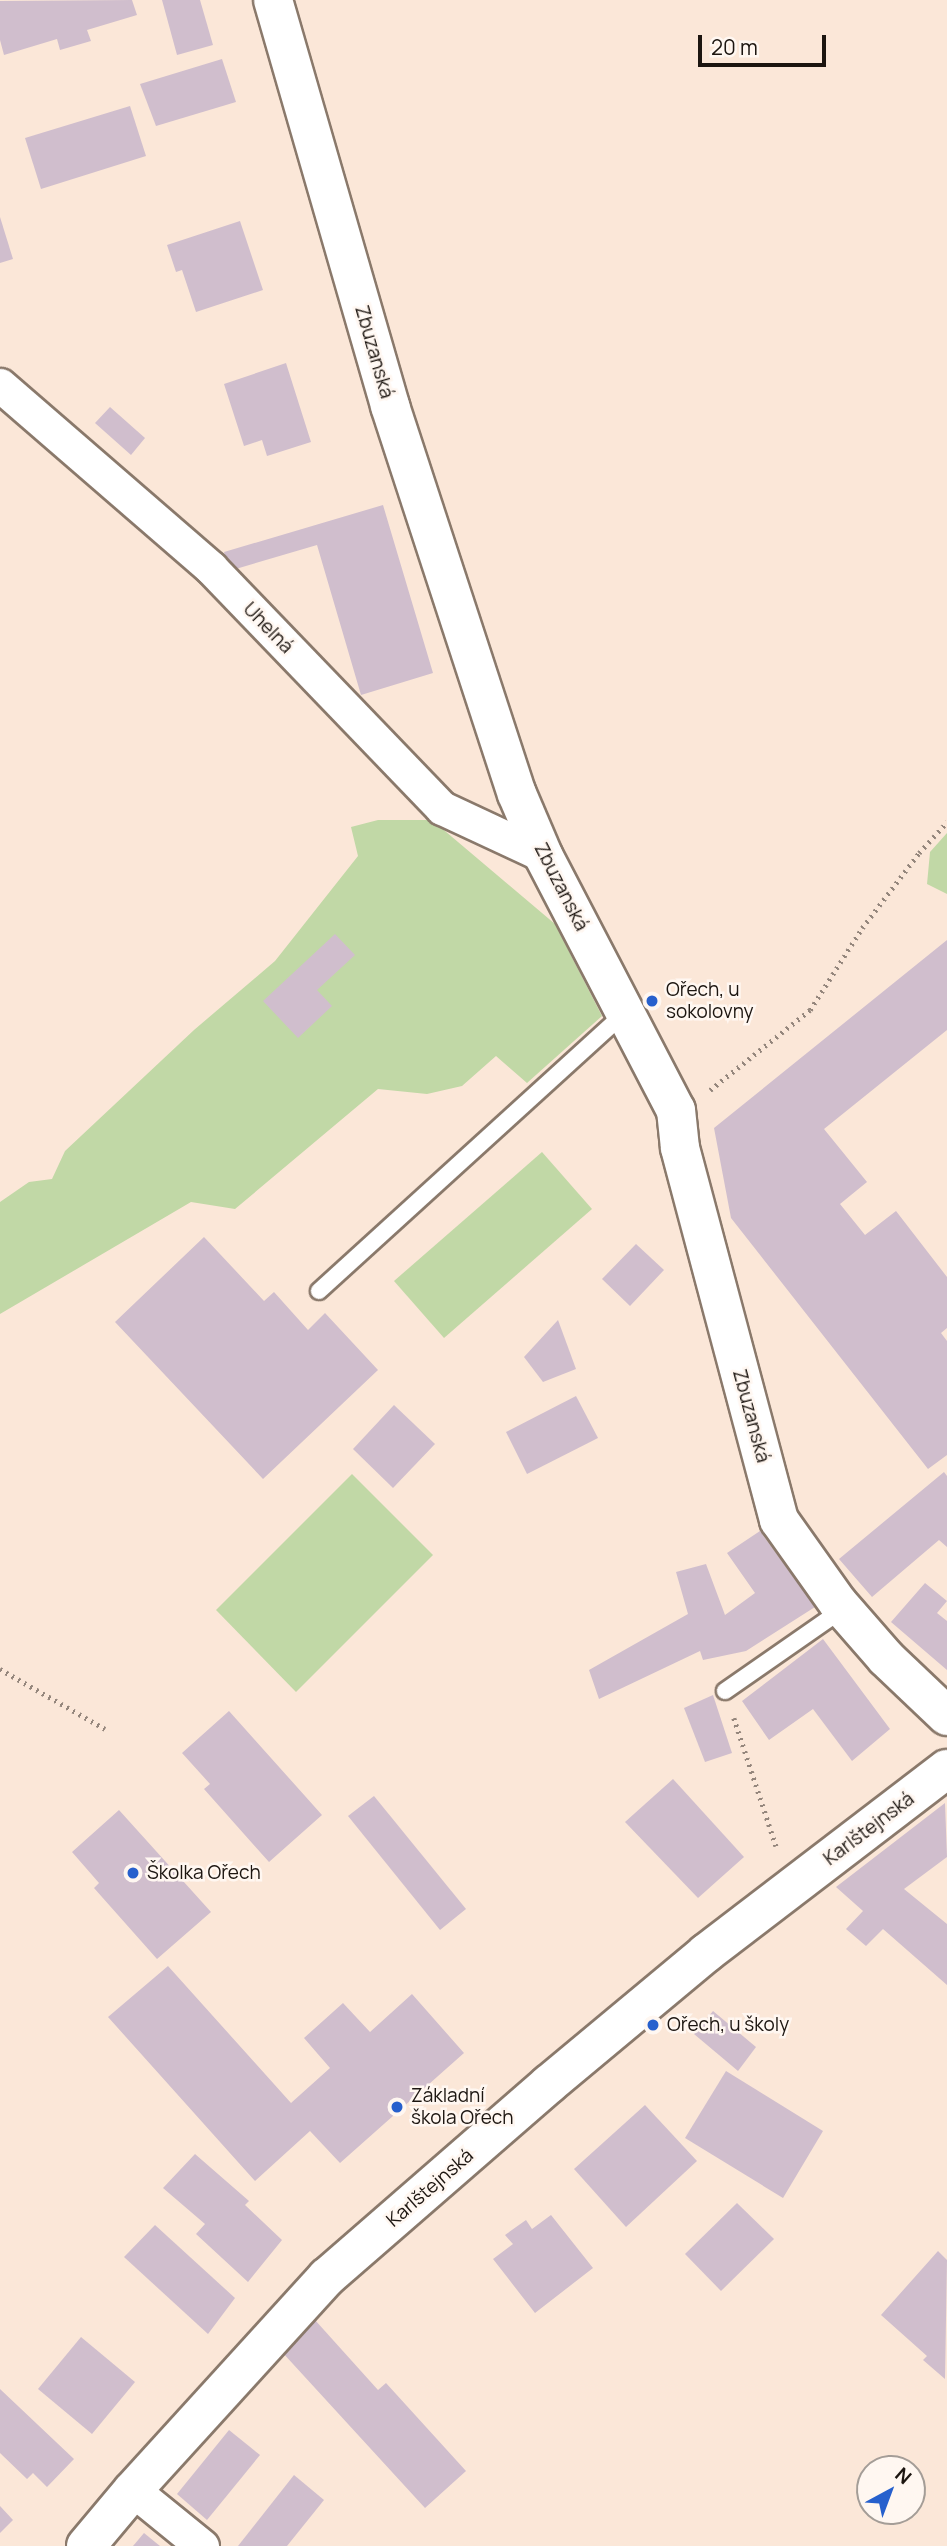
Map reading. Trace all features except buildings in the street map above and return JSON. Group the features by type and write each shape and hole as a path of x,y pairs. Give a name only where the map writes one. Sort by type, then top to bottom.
{"street":[{"name":"Zbuzanská","path":"273,0 390,406 517,794 543,855 676,1110 680,1148 779,1520 838,1602 886,1658 947,1716"},
{"name":"Uhelná","path":"0,385 211,568 442,808 543,855"},
{"name":"Karlštejnská","path":"86,2546 133,2490 327,2277 549,2084 695,1962 947,1769"},
{"path":"133,2490 202,2546"}],"lane":[{"path":"319,1290 626,1012"},
{"path":"725,1691 830,1618"}],"path":[{"path":"676,1110 720,1084 810,1010 862,928 919,853 947,822"},
{"path":"0,1669 105,1730"},
{"path":"725,1691 776,1846"}],"green space":[{"path":"378,820 432,820 555,924 602,1016 527,1083 496,1056 462,1086 427,1094 378,1089 235,1209 191,1202 0,1314 0,1202 29,1182 52,1179 65,1151 194,1030 275,961 358,856 351,827"},
{"path":"947,833 947,894 927,884 930,852"},
{"path":"542,1152 592,1209 444,1338 394,1281"},
{"path":"352,1474 433,1555 296,1692 216,1610"}],"place":[{"name":"Ořech, u sokolovny","path":"652,1001"},
{"name":"Školka Ořech","path":"133,1873"},
{"name":"Ořech, u školy","path":"653,2025"},
{"name":"Základní škola Ořech","path":"397,2107"}]}
